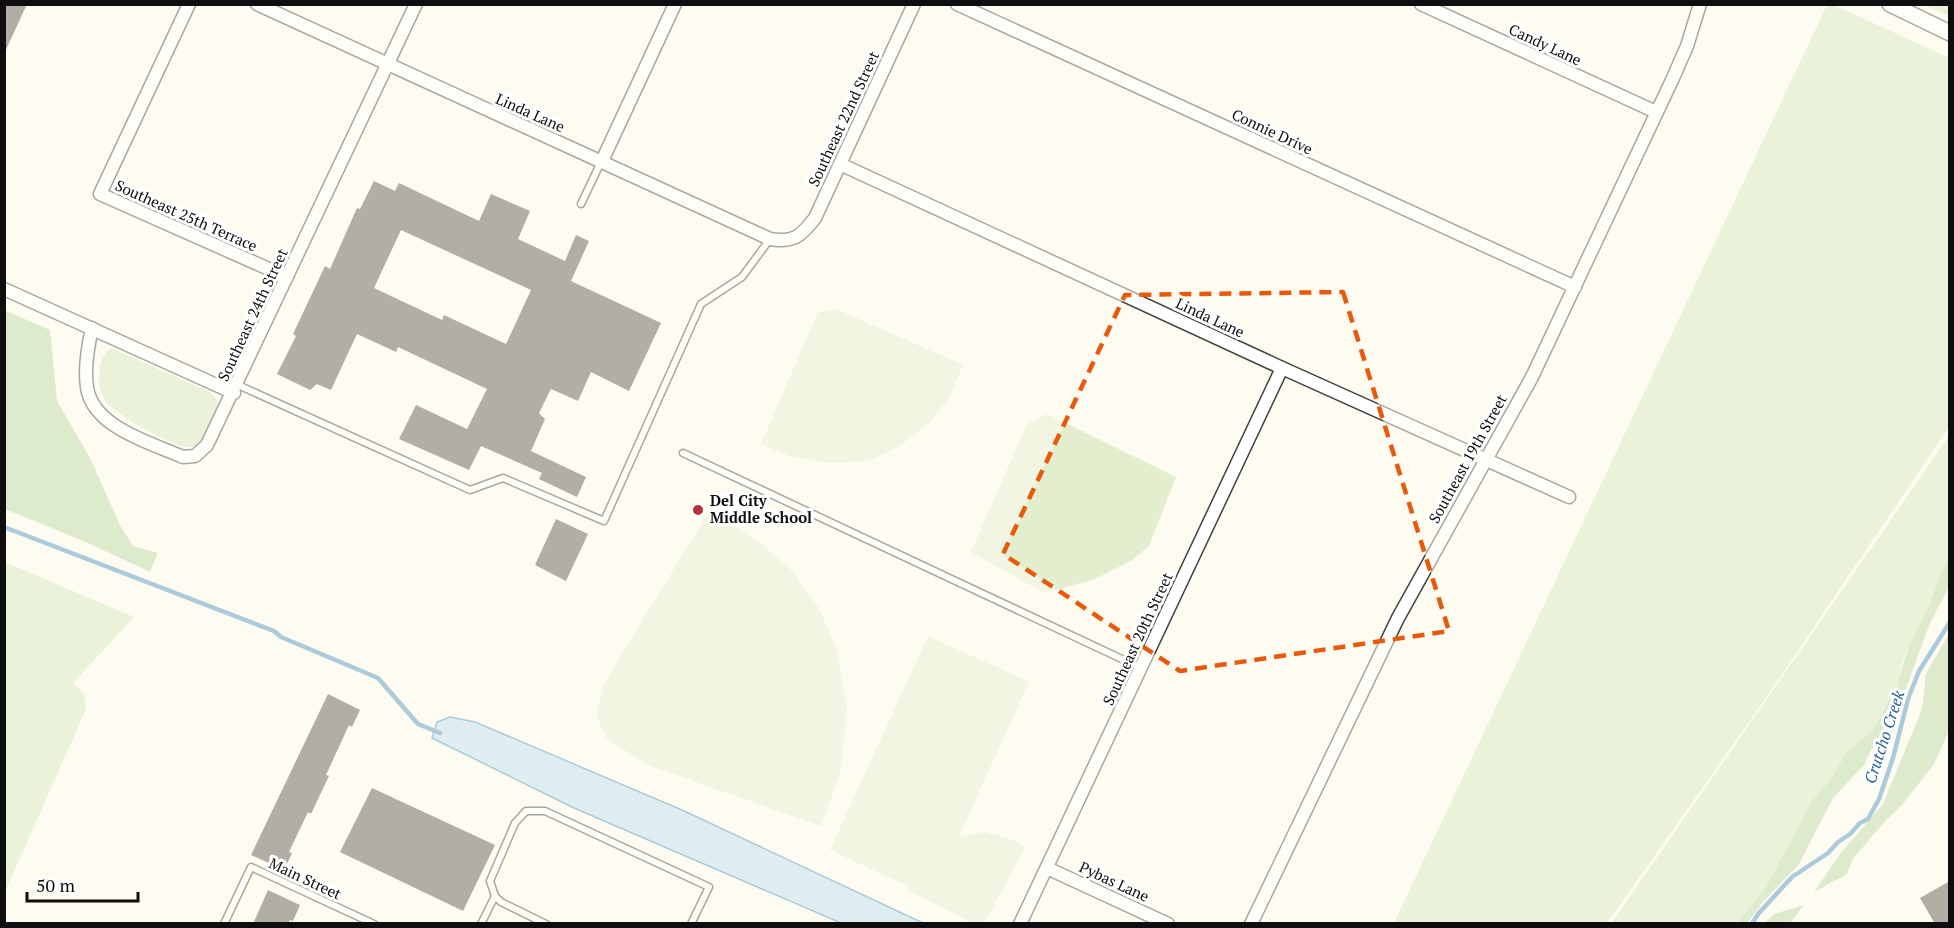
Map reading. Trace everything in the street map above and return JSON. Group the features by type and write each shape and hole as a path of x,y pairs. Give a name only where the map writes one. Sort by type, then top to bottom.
{"street":[{"name":"Southeast 25th Terrace","path":"189,4 100,194 287,277"},
{"name":"Linda Lane","path":"257,4 770,238 783,241 793,239"},
{"name":"Southeast 24th Street","path":"92,328 87,364 87,389 96,410 111,425 183,457 195,456 207,445 236,389 416,4"},
{"path":"602,161 675,4"},
{"name":"Southeast 22nd Street","path":"793,239 815,218 914,4"},
{"name":"Connie Drive","path":"957,4 1575,287"},
{"name":"Candy Lane","path":"1421,4 1656,112"},
{"name":"Southeast 19th Street","path":"1251,924 1398,618 1532,377 1687,46 1700,4"},
{"path":"1890,4 1950,33"},
{"name":"Linda Lane","path":"840,164 1282,368 1569,497"},
{"path":"4,288 236,389"},
{"name":"Southeast 20th Street","path":"1020,924 1282,368"},
{"name":"Pybas Lane","path":"1047,868 1168,924"}],"lane":[{"path":"581,204 602,161"},
{"path":"236,389 470,490 504,478 604,521 701,304 742,277 770,238"},
{"path":"684,453 1141,668"},
{"path":"546,924 501,902 495,896 490,881 515,823 526,811 545,810 709,886 692,924"},
{"name":"Main Street","path":"224,924 251,867 374,924"},
{"path":"481,924 495,896"}],"highlighted area":[{"path":"1343,292 1449,631 1180,671 1003,554 1125,295"}],"green space":[{"path":"1827,5 1834,5 1949,58 1949,427 1770,692 1607,923 1394,923"},
{"path":"1924,5 1949,5 1949,16"},
{"path":"836,309 963,365 949,398 930,422 901,445 868,461 827,463 792,457 761,444 818,312"},
{"path":"4,310 50,330 57,401 90,458 120,525 133,546 158,553 150,572 86,542 5,509"},
{"path":"111,348 210,392 220,404 203,440 193,447 175,444 135,423 107,403 101,391 99,373 103,357"},
{"path":"1047,414 1176,477 1149,546 1131,561 1093,580 1044,593 971,552 1027,424"},
{"path":"1949,436 1949,560 1942,570 1930,603 1910,643 1898,681 1874,729 1847,752 1830,780 1812,801 1765,889 1737,923 1611,924"},
{"path":"708,513 765,547 790,569 819,608 837,650 847,709 840,773 821,826 648,765 606,738 596,715 604,684"},
{"path":"1949,560 1949,587 1930,623 1901,702 1882,738 1872,748 1864,765 1833,798 1799,864 1747,923 1737,923 1765,889 1812,801 1830,780 1847,752 1874,729 1897,684 1910,643 1930,603 1942,570"},
{"path":"5,562 134,617 73,683 84,694 86,709 5,892"},
{"path":"1949,634 1949,731 1934,764 1902,805 1885,821 1853,859 1847,874 1814,892 1840,854 1883,804 1922,709 1926,673"},
{"path":"928,636 1029,682 959,836 985,832 1026,846 985,922 973,923 906,889 908,886 830,850"},
{"path":"1804,905 1790,923 1765,923 1774,914"}],"water":[{"path":"450,717 475,722 682,810 923,923 841,923 574,808 432,738 437,722"}],"building":[{"path":"4,4 27,4 4,54"},
{"path":"374,181 395,191 399,183 479,221 491,194 530,211 518,239 565,261 576,235 589,241 571,281 661,323 629,391 591,372 578,401 551,389 539,413 545,419 531,451 586,477 577,497 539,479 542,473 481,446 469,470 399,439 416,405 467,429 487,389 398,347 396,352 357,334 331,390 317,384 310,390 277,374 296,336 293,334 325,266 330,269 357,208 360,209","holes":["401,230 531,290 506,344 444,315 442,320 374,288"]},
{"path":"556,519 588,534 566,581 535,565"},
{"path":"328,694 360,710 352,727 349,725 326,775 329,776 311,814 308,812 289,852 292,853 284,870 251,855"},
{"path":"372,788 495,845 463,911 340,852"},
{"path":"1950,881 1950,924 1935,924 1920,898"},
{"path":"268,890 300,905 293,921 290,920 288,924 253,924"}],"waterway":[{"path":"4,527 274,631 281,637 378,678 418,724 440,733"},
{"name":"Crutcho Creek","path":"1752,924 1758,914 1792,877 1828,853 1860,823 1868,819 1879,799 1893,758 1908,699 1919,671 1950,622"}],"place":[{"name":"Del City Middle School","path":"698,510"}]}
